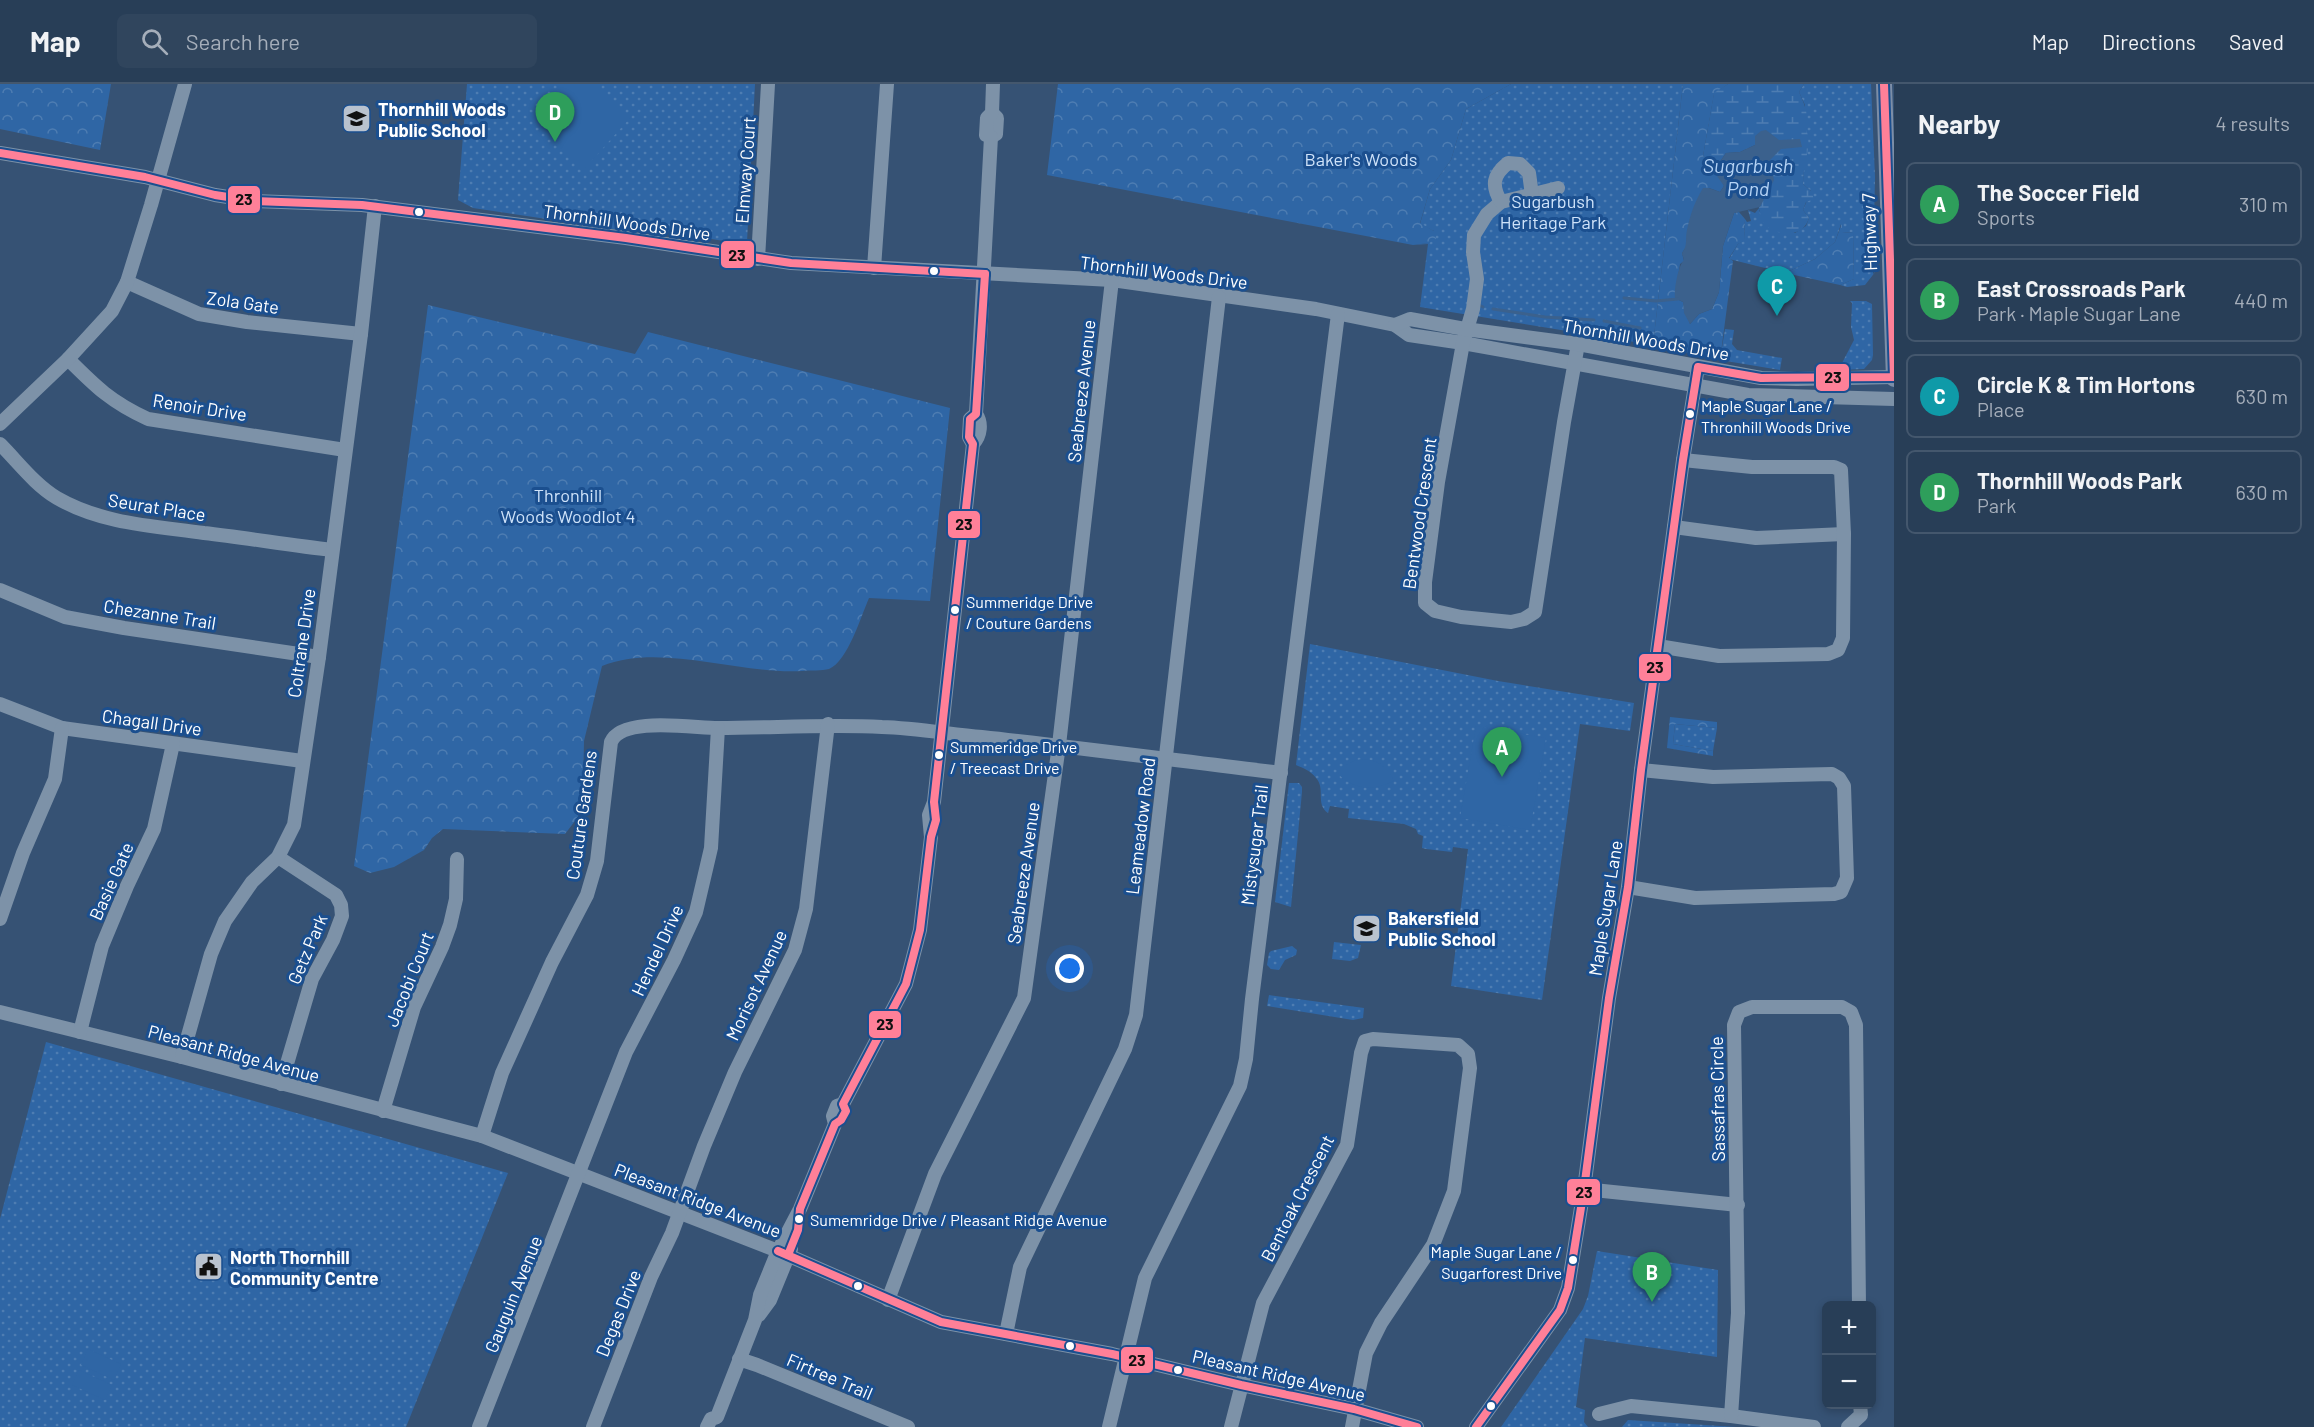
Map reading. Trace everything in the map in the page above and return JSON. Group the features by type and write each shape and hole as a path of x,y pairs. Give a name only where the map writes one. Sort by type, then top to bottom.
{"main road":[{"name":"Highway 7","path":"1884,84 1894,378"}],"street":[{"path":"0,424 68,359 112,311 127,282 184,84"},
{"name":"Elmway Court","path":"758,259 768,84"},
{"path":"874,268 887,84"},
{"path":"714,1423 754,1320 770,1300 783,1253 798,1230 800,1209 835,1124 832,1116 837,1106 843,1104 906,984 920,930 930,837 929,815 934,802 974,444 978,438 980,421 976,414 991,138 986,135 987,118 992,113 993,84"},
{"name":"Thornhill Woods Drive","path":"0,153 158,180 215,195 254,201 375,206 626,238 758,259 874,268 1112,280 1338,314 1395,325 1409,335 1464,336 1578,344 1761,378 1894,378"},
{"path":"1501,202 1494,191 1494,179 1508,163 1520,164 1529,173 1532,195"},
{"path":"1464,336 1473,309 1477,279 1473,252 1474,235 1487,214 1501,202 1558,188"},
{"name":"Coltrane Drive","path":"182,1057 211,954 225,921 252,882 278,857 294,825 319,657 361,334 375,206"},
{"name":"Seabreeze Avenue","path":"888,1299 934,1174 1024,998 1059,745 1112,280"},
{"name":"Zola Gate","path":"127,282 199,314 247,322 361,334"},
{"name":"Leameadow Road","path":"1006,1334 1020,1267 1125,1049 1136,1015 1220,297"},
{"name":"Mistysugar Trail","path":"1126,1358 1145,1278 1240,1086 1246,1059 1338,314"},
{"name":"Thornhill Woods Drive","path":"1464,336 1573,363 1748,395 1894,399"},
{"name":"Bentwood Crescent","path":"1464,336 1438,482 1425,582 1425,603 1435,611 1461,617 1511,622 1524,619 1535,612 1573,363 1578,344"},
{"name":"Renoir Drive","path":"68,359 105,396 148,419 345,450"},
{"name":"Maple Sugar Lane","path":"1476,1427 1560,1310 1568,1288 1584,1190 1609,998 1628,887 1641,770 1683,460 1698,367"},
{"name":"Seurat Place","path":"0,444 54,497 107,519 332,550"},
{"path":"1658,646 1719,656 1827,654 1838,650 1843,638 1844,534 1841,470 1834,467 1752,467 1683,460"},
{"path":"1674,527 1756,538 1844,534"},
{"name":"Chezanne Trail","path":"0,590 65,617 319,657"},
{"name":"Chagall Drive","path":"0,704 62,728 302,762"},
{"name":"Couture Gardens","path":"482,1136 502,1073 552,962 587,895 597,861 607,758 614,735 624,729 642,726 718,728 828,724 885,727 1059,745 1281,773"},
{"name":"Morisot Avenue","path":"679,1214 735,1072 795,950 806,909 828,724"},
{"path":"0,919 23,853 56,778 62,728"},
{"name":"Hendel Drive","path":"580,1173 626,1052 696,912 711,848 718,728"},
{"name":"Basie Gate","path":"80,1032 102,946 154,829 173,744"},
{"path":"1628,887 1695,898 1833,894 1841,892 1847,878 1844,786 1839,778 1832,774 1713,777 1641,770"},
{"name":"Getz Park","path":"278,857 336,895 341,905 342,916 312,979 280,1084"},
{"name":"Jacobi Court","path":"383,1111 414,1007 450,925 456,899 457,859"},
{"name":"Sassafras Circle","path":"1731,1416 1738,1313 1734,1025 1739,1012 1752,1007 1842,1007 1851,1012 1856,1025 1859,1301"},
{"name":"Pleasant Ridge Avenue","path":"0,1012 482,1136 783,1253 941,1322 1126,1358 1354,1409 1417,1427"},
{"name":"Bentoak Crescent","path":"1241,1385 1263,1303 1347,1145 1361,1053 1365,1041 1373,1039 1458,1046 1468,1054 1470,1068 1454,1191 1433,1245 1381,1323 1366,1353 1354,1409"},
{"name":"Gauguin Avenue","path":"479,1427 580,1173"},
{"path":"1584,1190 1737,1204"},
{"name":"Degas Drive","path":"593,1427 651,1277 679,1214"},
{"path":"1109,1427 1126,1358"},
{"name":"Firtree Trail","path":"739,1359 908,1427"},
{"path":"1231,1427 1241,1385"},
{"path":"1599,1414 1632,1407 1731,1416 1814,1427"},
{"path":"1352,1427 1354,1409"},
{"path":"1848,1427 1861,1415 1860,1409"}],"green space":[{"path":"0,84 111,84 100,150 0,129"},
{"path":"467,84 755,84 747,242 743,244 629,226 627,231 473,208 458,200"},
{"path":"565,84 593,84 630,118 585,168 532,119"},
{"name":"Baker's Woods","path":"1058,84 1511,84 1466,109 1451,160 1430,189 1420,223 1434,231 1436,239 1429,243 1413,245 1047,175"},
{"name":"Sugarbush Heritage Park","path":"1511,84 1683,84 1653,345 1420,307 1428,244 1413,245 1429,243 1434,231 1420,224 1430,189 1451,160 1466,109"},
{"path":"1683,84 1728,84 1714,94 1703,156 1717,166 1724,186 1720,192 1709,188 1682,253 1684,261 1680,264 1675,298 1683,302 1690,324 1699,314 1712,309 1719,292 1723,246 1734,213 1739,212 1745,219 1744,241 1738,244 1729,258 1733,261 1720,360 1653,345"},
{"path":"1728,84 1804,84 1799,92 1806,110 1805,128 1808,140 1803,184 1811,191 1814,199 1806,202 1803,210 1809,218 1799,231 1779,232 1764,223 1759,207 1756,140 1755,145 1740,152 1726,153 1717,166 1703,156 1714,93"},
{"path":"1804,84 1871,84 1875,177 1873,274 1876,271 1865,285 1847,287 1840,285 1854,279 1853,232 1842,233 1841,224 1835,242 1815,259 1785,273 1729,259 1738,244 1744,240 1745,219 1747,222 1751,221 1748,210 1755,213 1760,207 1759,211 1795,233 1806,226 1809,218 1803,210 1811,191 1803,184 1805,105 1799,92"},
{"path":"1842,223 1842,233 1853,232 1854,279 1840,285 1785,273 1815,259 1835,242"},
{"path":"1850,301 1866,301 1872,304 1873,355 1872,360 1864,369 1839,370 1854,340"},
{"name":"Thronhill Woods Woodlot 4","path":"428,305 635,354 648,332 950,408 930,601 869,598 848,648 836,664 826,670 778,671 675,658 649,657 625,659 602,666 584,741 583,789 578,817 565,834 443,829 432,838 424,850 394,867 370,873 354,866"},
{"path":"1725,329 1734,330 1732,344 1737,350 1782,358 1780,370 1720,360"},
{"path":"1310,644 1498,681 1634,703 1630,731 1580,724 1542,1000 1451,986 1468,849 1453,847 1452,852 1422,848 1423,836 1418,834 1416,829 1404,824 1348,818 1349,809 1330,806 1328,813 1324,809 1319,782 1312,773 1296,765"},
{"path":"1670,717 1717,722 1717,728 1675,724 1673,744 1713,751 1713,756 1667,748"},
{"path":"1675,724 1717,728 1713,751 1673,744"},
{"path":"1476,726 1546,738 1530,830 1460,818"},
{"path":"1364,759 1382,766 1394,781 1379,786 1364,787 1351,783 1338,774 1350,763"},
{"path":"1289,783 1299,783 1302,787 1291,907 1275,902"},
{"path":"1334,942 1361,945 1358,958 1350,961 1332,959"},
{"path":"1292,946 1297,950 1296,955 1285,960 1279,970 1271,969 1267,965 1271,951"},
{"path":"1269,995 1364,1008 1363,1018 1353,1020 1267,1006"},
{"path":"46,1042 508,1173 406,1427 0,1427 0,1219"},
{"path":"1597,1251 1718,1270 1717,1357 1585,1338 1576,1407 1585,1410 1584,1422 1588,1427 1501,1427 1583,1309 1588,1296"},
{"path":"88,1349 121,1364 114,1380 81,1365"},
{"path":"79,1370 112,1385 105,1400 72,1385"},
{"path":"1628,1420 1736,1427 1622,1427"}],"water":[{"name":"Sugarbush Pond","path":"1766,130 1779,140 1800,139 1802,147 1781,149 1770,160 1774,180 1760,207 1734,213 1723,246 1719,292 1712,309 1699,314 1690,324 1684,313 1683,302 1675,298 1675,294 1678,272 1684,260 1682,253 1693,208 1703,188 1720,192 1724,186 1715,173 1726,153 1740,152 1755,145 1755,136"}],"waterway":[{"path":"1624,298 1656,301 1678,299"},
{"path":"1493,309 1545,317 1594,320"},
{"path":"1604,321 1640,328"}],"transit line":[{"name":"23","path":"1476,1427 1560,1310 1568,1288 1584,1189 1609,998 1628,887 1641,770 1683,460 1698,367 1761,378 1894,377 1884,84"},
{"name":"23","path":"0,153 145,177 215,195 254,201 362,205 626,238 791,263 985,274"},
{"name":"23","path":"788,1255 798,1230 800,1209 835,1124 841,1120 846,1111 843,1104 906,984 920,930 931,837 936,820 934,802 973,444 969,437 970,419 976,414 985,274"},
{"name":"23","path":"778,1251 941,1322 1112,1354 1354,1409 1417,1427"}],"place":[{"name":"Thornhill Woods Public School","path":"357,119"},
{"name":"Thornhill Woods Park","path":"555,142"},
{"name":"Circle K & Tim Hortons","path":"1777,316"},
{"name":"Maple Sugar Lane / Thronhill Woods Drive","path":"1690,414"},
{"name":"Summeridge Drive / Couture Gardens","path":"955,610"},
{"name":"Summeridge Drive / Treecast Drive","path":"939,755"},
{"name":"The Soccer Field","path":"1502,777"},
{"name":"Bakersfield Public School","path":"1367,928"},
{"name":"Sumemridge Drive / Pleasant Ridge Avenue","path":"799,1219"},
{"name":"Maple Sugar Lane / Sugarforest Drive","path":"1573,1260"},
{"name":"North Thornhill Community Centre","path":"209,1267"},
{"name":"East Crossroads Park","path":"1652,1302"}]}
